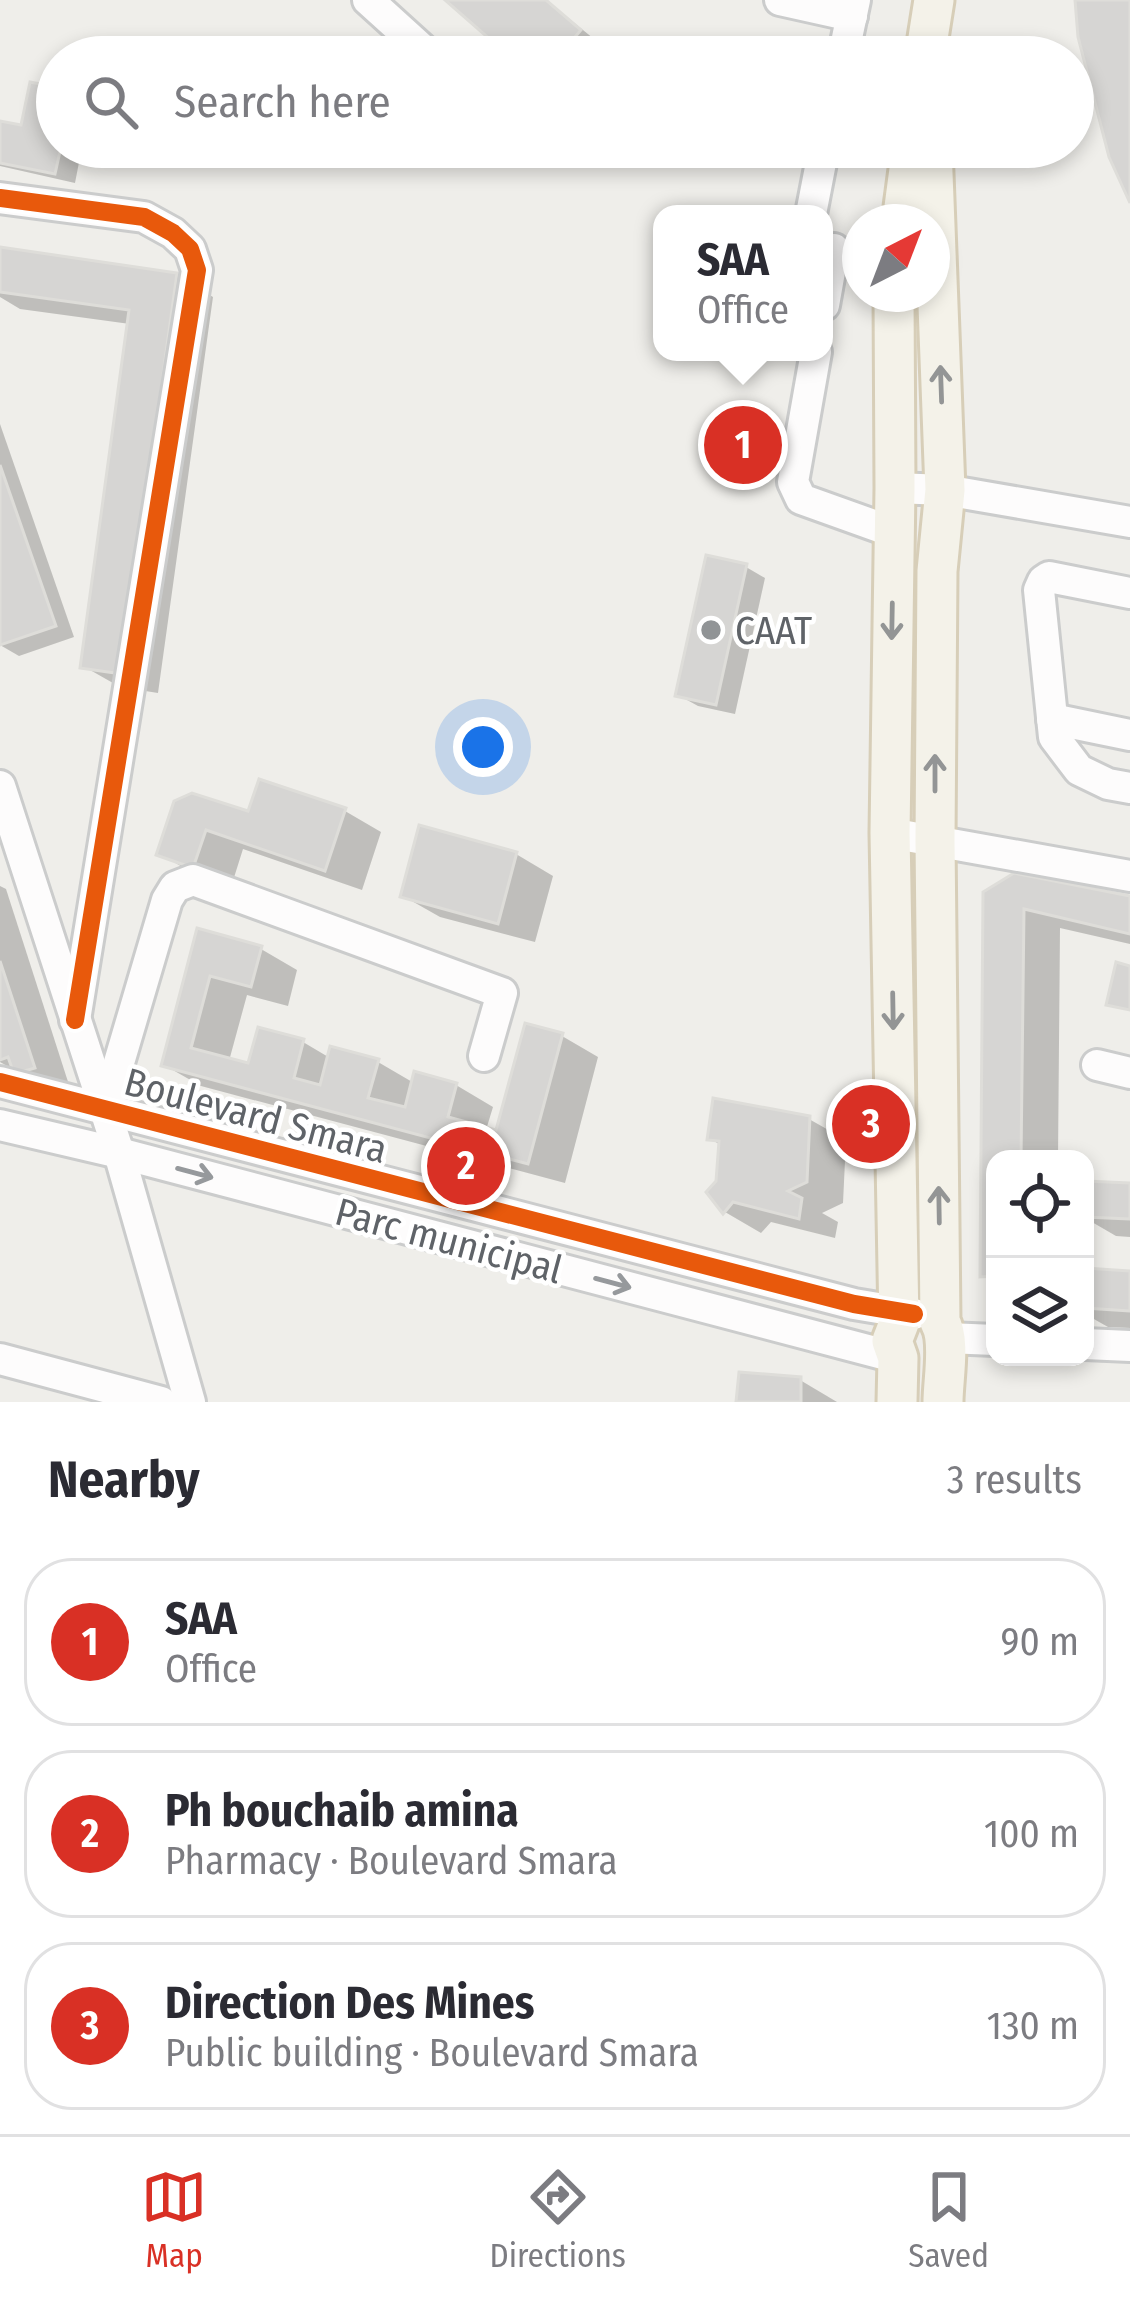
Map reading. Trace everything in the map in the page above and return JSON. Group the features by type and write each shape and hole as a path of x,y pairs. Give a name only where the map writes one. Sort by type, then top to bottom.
{"main road":[{"path":"904,204 909,168"},
{"path":"897,1402 920,1332 935,840 937,571 945,490 933,168"},
{"path":"894,312 890,833 920,1332 943,1402"}],"street":[{"path":"368,0 408,36"},
{"path":"779,0 853,8"},
{"path":"813,205 820,168"},
{"path":"0,198 144,218 173,233 190,249 197,270 75,1020"},
{"path":"814,361 795,491 801,499 893,532"},
{"path":"896,488 945,490 1130,522"},
{"path":"1130,593 1049,577 1039,590 1054,736 1079,770 1130,788"},
{"path":"1052,718 1130,735"},
{"path":"0,786 119,1153 190,1402"},
{"path":"890,833 1130,876"},
{"path":"105,1110 167,900 176,887 193,880 502,993 484,1056"},
{"path":"1097,1065 1130,1073"},
{"name":"Boulevard Smara","path":"0,1082 854,1304 920,1332"},
{"name":"Parc municipal","path":"0,1125 920,1332"},
{"path":"920,1332 986,1339"},
{"path":"1094,1344 1130,1346"},
{"path":"0,1359 161,1402"}],"building":[{"path":"445,0 546,0 581,30 576,36 486,36"},
{"path":"1075,0 1130,0 1130,203 1109,157 1094,99 1094,36 1078,36"},
{"path":"30,82 36,83 36,168 56,168 55,174 0,163 0,121 21,125"},
{"path":"0,247 177,273 122,674 80,668 129,310 0,292"},
{"path":"0,465 56,626 0,645"},
{"name":"CAAT","path":"706,555 747,564 716,705 675,696"},
{"path":"259,779 346,808 325,871 206,830 193,868 156,855 174,801 192,793 248,811"},
{"path":"419,825 517,852 498,924 400,897"},
{"path":"1014,873 1130,896 1130,934 1024,909 1021,1150 986,1150 986,1277 980,1277 983,892"},
{"path":"197,928 262,946 251,987 210,976 191,1048 248,1063 258,1027 304,1039 294,1078 320,1085 330,1046 379,1059 368,1098 405,1107 414,1071 457,1083 448,1117 496,1130 525,1023 563,1033 528,1164 161,1066"},
{"path":"0,961 35,1068 14,1074 8,1057 0,1060"},
{"path":"1116,962 1130,966 1130,1010 1106,1005"},
{"path":"713,1098 810,1116 807,1182 788,1191 802,1198 799,1219 733,1202 723,1214 706,1192 716,1181 719,1141 707,1140"},
{"path":"1094,1181 1130,1183 1130,1219 1094,1217"},
{"path":"1094,1269 1130,1271 1130,1311 1094,1309"},
{"path":"739,1372 801,1377 801,1402 736,1402"}],"cycle path":[{"path":"0,198 144,217 190,249 197,270 75,1020"},
{"path":"0,1082 854,1304 914,1314"}],"place":[{"name":"SAA","path":"743,445"},
{"name":"CAAT","path":"711,630"},
{"name":"Direction Des Mines","path":"871,1124"},
{"name":"Ph bouchaib amina","path":"466,1166"}]}
